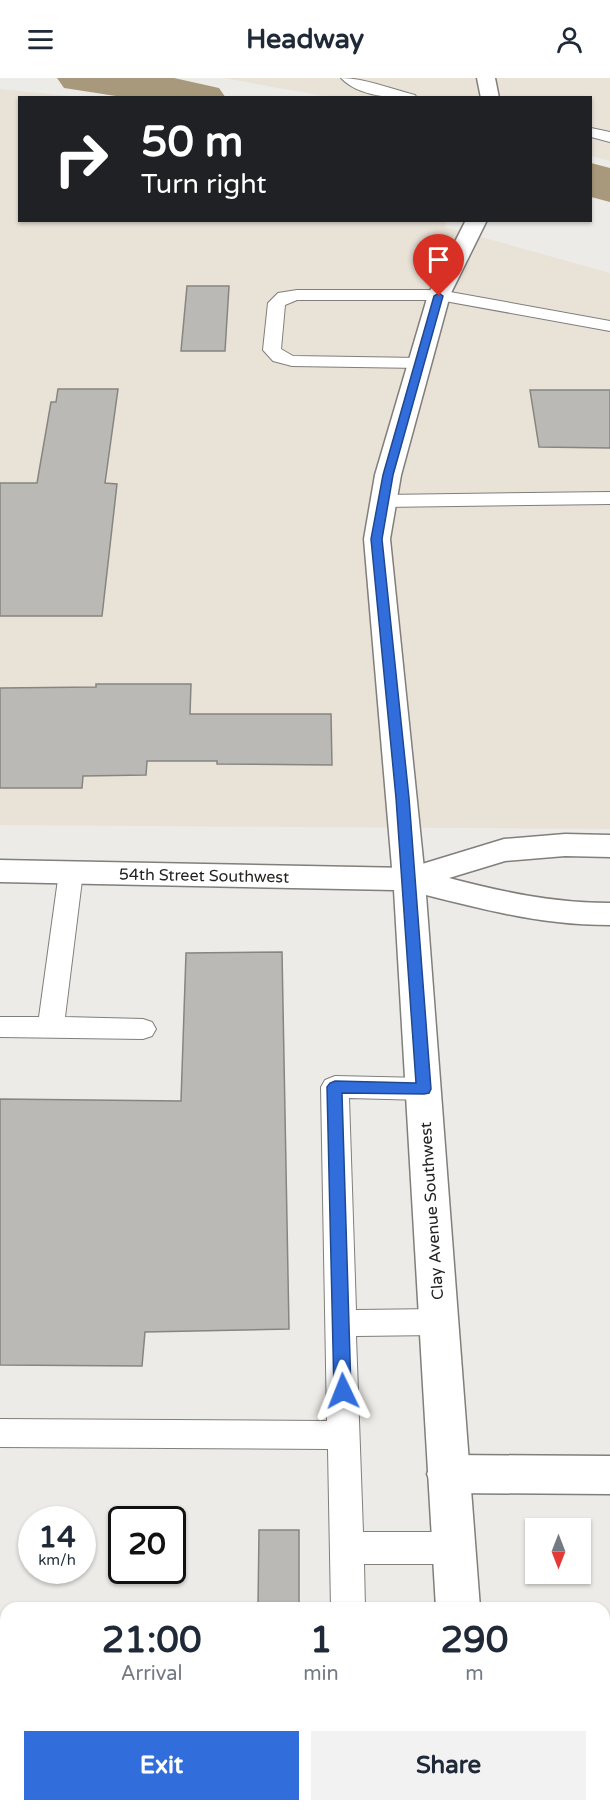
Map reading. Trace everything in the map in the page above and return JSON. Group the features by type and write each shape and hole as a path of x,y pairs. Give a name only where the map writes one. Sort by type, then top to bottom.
{"street":[{"path":"486,78 489,96"},
{"name":"Clay Avenue Southwest","path":"458,1602 409,879 377,539 388,475 439,296 476,222"},
{"name":"54th Street Southwest","path":"409,879 504,850 541,846 610,846"},
{"name":"54th Street Southwest","path":"0,871 409,879 513,906 580,914 610,914"},
{"path":"448,1474 610,1475"}],"lane":[{"path":"348,78 372,89 402,96"},
{"path":"592,132 610,137"},
{"path":"420,363 292,361 279,357 272,350 277,303 284,297 297,295 439,296 610,326"},
{"path":"384,501 610,498"},
{"path":"51,1028 70,872"},
{"path":"0,1027 143,1029"},
{"path":"348,1602 335,1087 424,1089"},
{"path":"341,1323 438,1322"},
{"path":"0,1434 344,1436"},
{"path":"346,1548 453,1548"}],"shaded area":[{"path":"224,78 610,78 610,161 592,156 592,96 323,96"},
{"path":"0,89 71,96 18,96 18,222 446,222 445,227 610,273 610,829 0,825"}],"building":[{"path":"187,286 229,286 225,351 181,351"},
{"path":"58,389 118,389 105,483 117,484 102,616 0,616 0,483 37,483 51,402 56,402"},
{"path":"530,390 610,390 610,448 539,447"},
{"path":"96,684 191,684 190,714 331,714 332,765 147,761 146,775 83,776 82,788 0,788 0,688 96,687"},
{"path":"282,952 289,1329 145,1332 142,1366 0,1365 0,1099 181,1101 186,953"},
{"path":"259,1530 299,1530 299,1602 258,1602"}],"waterway":[{"path":"80,78 147,86 194,96"},
{"path":"592,178 610,187"}],"route":[{"path":"343,1391 335,1087 424,1089 402,798 377,539 388,475 439,296"}]}
